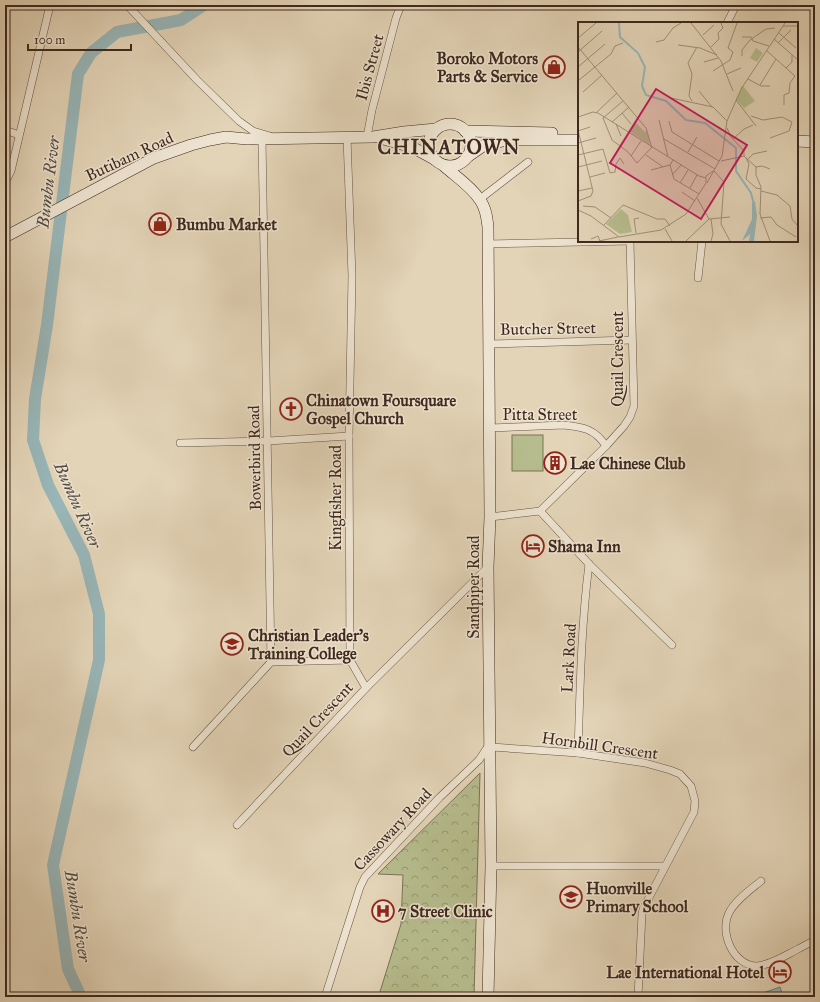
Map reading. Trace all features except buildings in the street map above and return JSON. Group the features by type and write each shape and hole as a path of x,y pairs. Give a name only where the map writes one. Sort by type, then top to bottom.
{"main road":[{"path":"466,184 465,160 470,151 470,138 460,127 453,124 444,125 436,129 431,136 429,144 430,152 439,162 456,165 465,160 483,146 506,140 578,140"},
{"name":"Butibam Road","path":"5,237 154,158 191,145 226,137 370,137 436,129"},
{"path":"465,131 578,133"},
{"name":"Butibam Road","path":"370,137 412,147 439,162"},
{"path":"798,141 815,142"},
{"name":"Sandpiper Road","path":"439,162 466,184 480,199 487,219 490,517 488,567 491,744 491,866 488,997"}],"street":[{"path":"5,184 11,171 50,5"},
{"path":"127,5 215,99 239,121 253,131 278,138"},
{"name":"Ibis Street","path":"370,137 372,110 396,18 401,5"},
{"path":"728,22 736,5"},
{"path":"5,130 19,135"},
{"name":"Kingfisher Road","path":"347,137 352,276 349,436 350,660 366,688"},
{"name":"Bowerbird Road","path":"262,138 271,662"},
{"path":"480,199 528,162"},
{"path":"488,244 583,242"},
{"name":"Quail Crescent","path":"540,511 606,446 624,426 630,417 634,406 630,242"},
{"path":"698,278 702,242"},
{"name":"Butcher Street","path":"489,344 632,340"},
{"name":"Pitta Street","path":"489,428 564,425 575,426 584,428 596,434 606,446"},
{"path":"180,443 268,441 349,436"},
{"path":"490,517 540,511 589,564 672,645"},
{"name":"Lark Road","path":"578,753 581,659 589,564"},
{"name":"Quail Crescent","path":"237,825 366,688 488,567"},
{"path":"193,747 271,662 350,660"},
{"name":"Hornbill Crescent","path":"491,744 578,753 645,763 680,774 691,786 695,801 694,812 665,866 642,914 638,997"},
{"name":"Cassowary Road","path":"325,997 360,887 365,877 440,797 479,760 491,744"},
{"path":"491,866 665,866"},
{"path":"761,881 740,899 730,910 727,916 727,936 732,950 738,957 743,961 758,966 776,960 815,940"}],"green space":[{"path":"512,435 543,435 543,471 512,471"},
{"path":"480,773 474,997 387,997 379,995 401,924 403,875 378,874"}],"water":[{"path":"780,987 783,996 764,997 763,993"}],"waterway":[{"name":"Bumbu River","path":"81,997 68,969 53,865 99,660 99,614 84,555 48,485 33,440 35,399 47,325 78,74 91,53 117,32 181,20 204,5"}],"place":[{"name":"Boroko Motors Parts & Service","path":"554,67"},
{"name":"Bumbu Market","path":"160,224"},
{"name":"Chinatown Foursquare Gospel Church","path":"291,409"},
{"name":"Lae Chinese Club","path":"555,463"},
{"name":"Shama Inn","path":"533,546"},
{"name":"Christian Leader's Training College","path":"232,644"},
{"name":"Huonville Primary School","path":"571,897"},
{"name":"7 Street Clinic","path":"383,911"},
{"name":"Lae International Hotel","path":"780,972"}],"district":[{"name":"CHINATOWN","path":"449,147"}]}
